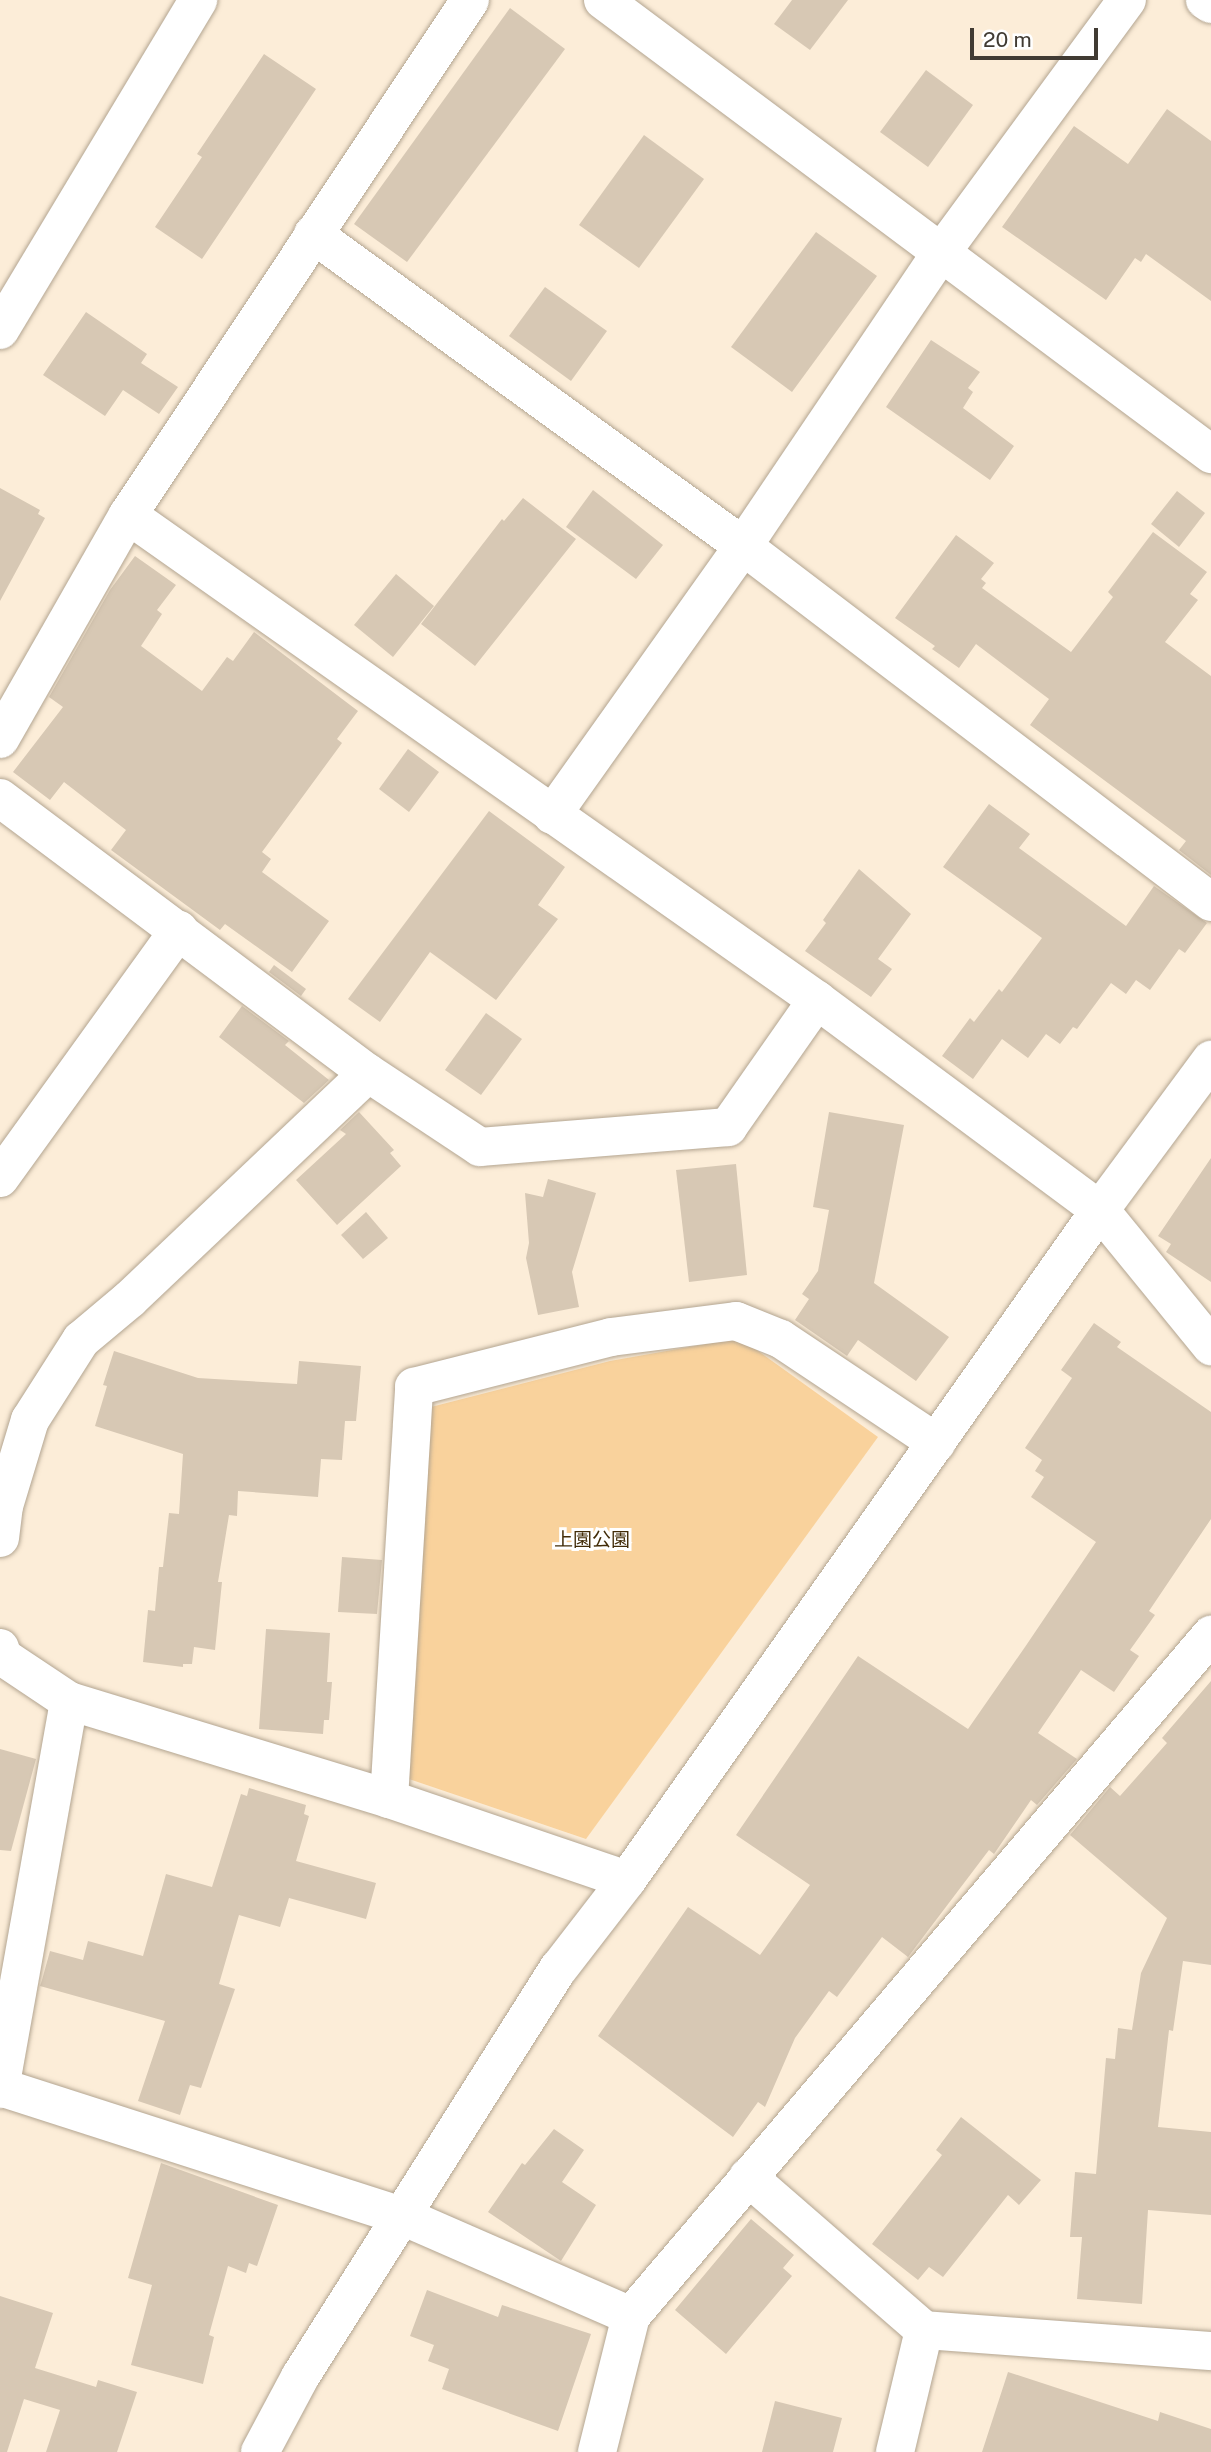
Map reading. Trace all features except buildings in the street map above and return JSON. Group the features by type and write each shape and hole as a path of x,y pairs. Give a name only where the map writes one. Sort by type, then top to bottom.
{"street":[{"path":"0,330 198,0"},
{"path":"0,738 128,515 470,0"},
{"path":"603,0 1211,454"},
{"path":"552,815 743,546 941,253 1127,0"},
{"path":"1205,0 1211,4"},
{"path":"313,234 743,546 1211,902"},
{"path":"128,515 817,1000 1100,1210 1211,1346"},
{"path":"0,798 368,1073 480,1147 728,1127 817,1000"},
{"path":"0,1178 179,930"},
{"path":"260,2452 300,2376 559,1968 627,1880 1100,1210 1211,1060"},
{"path":"0,1538 4,1506 30,1420 81,1340 130,1299 368,1073"},
{"path":"389,1799 414,1387 611,1337 736,1321 781,1339 937,1443"},
{"path":"597,2452 631,2316 1211,1635"},
{"path":"0,1648 3,1657 69,1701 389,1799 627,1880"},
{"path":"69,1701 0,2088 402,2216 631,2316"},
{"path":"748,2177 924,2330 1211,2351"},
{"path":"895,2452 924,2330"}],"green space":[{"name":"上園公園","path":"740,1338 878,1437 586,1839 406,1778 431,1407 610,1361"}]}
